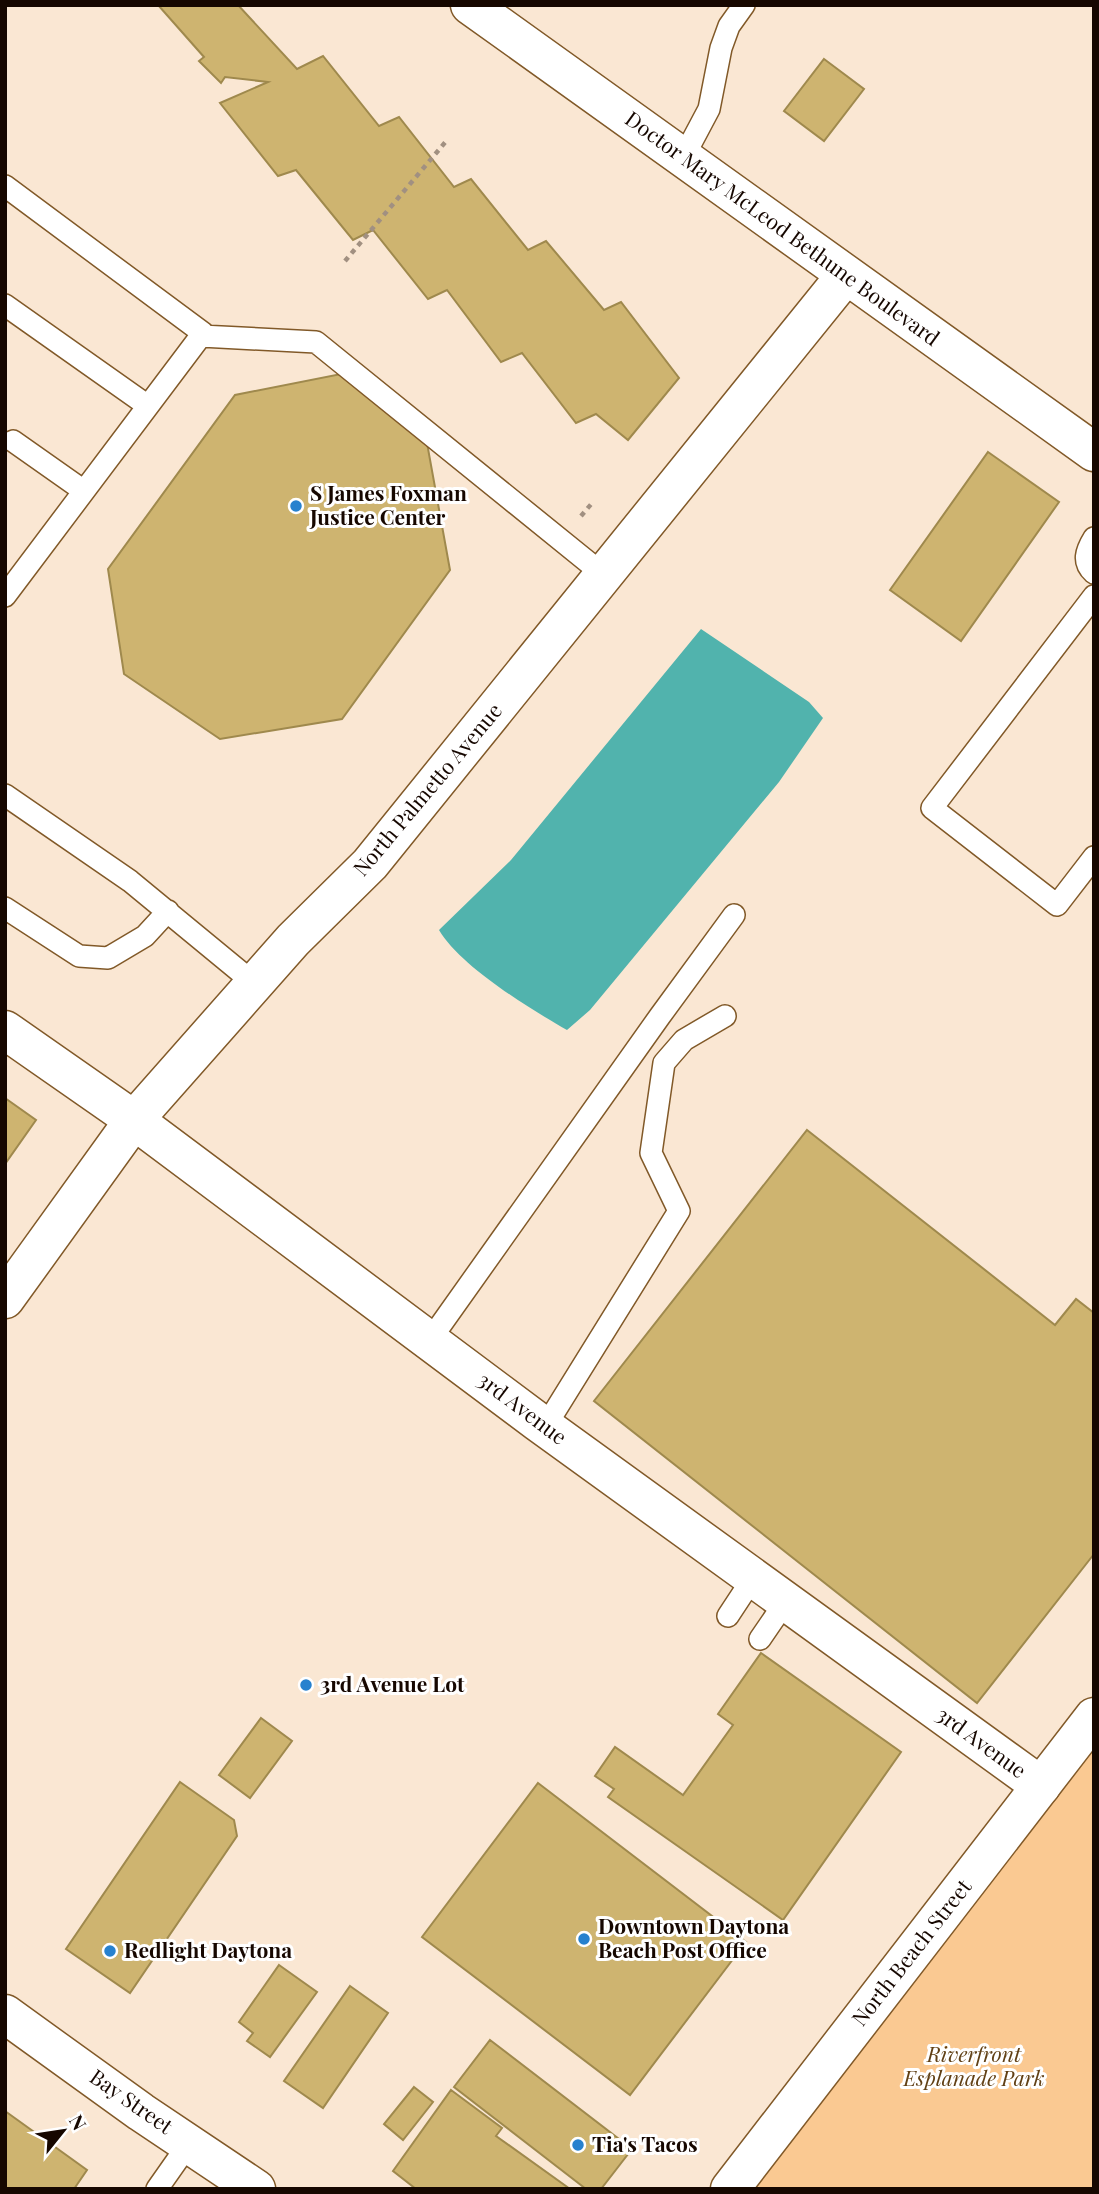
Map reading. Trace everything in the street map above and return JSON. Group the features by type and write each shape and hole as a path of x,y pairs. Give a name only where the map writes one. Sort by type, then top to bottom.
{"street":[{"name":"Doctor Mary McLeod Bethune Boulevard","path":"470,5 1094,452"},
{"name":"North Palmetto Avenue","path":"5,1299 134,1120 293,940 370,864 846,275"},
{"name":"3rd Avenue","path":"5,1030 134,1120 545,1427 1041,1786"},
{"name":"North Beach Street","path":"730,2189 1094,1717"},
{"name":"Bay Street","path":"5,2014 141,2112 256,2189"}],"lane":[{"path":"683,158 709,108 721,48 729,26 744,5"},
{"path":"5,186 203,333 5,596"},
{"path":"5,305 148,406"},
{"path":"201,336 316,342 604,575"},
{"path":"8,443 84,491"},
{"path":"1094,538 1088,547 1085,560 1094,573"},
{"path":"1094,596 932,808 1057,905 1094,857"},
{"path":"5,795 130,881 255,984"},
{"path":"5,908 79,956 108,958 145,936 168,911"},
{"path":"430,1340 734,915"},
{"path":"545,1427 679,1211 651,1153 664,1063 684,1041 725,1016"},
{"path":"728,1616 753,1578"},
{"path":"760,1639 786,1601"},
{"path":"157,2189 190,2143"}],"path":[{"path":"345,261 448,139"},
{"path":"581,516 593,502"}],"green space":[{"name":"Riverfront Esplanade Park","path":"1094,1717 1094,2189 730,2189"}],"water":[{"path":"701,629 809,702 823,718 779,782 590,1010 567,1030 516,999 479,972 449,944 439,930 511,860"}],"building":[{"path":"158,5 238,5 297,69 323,56 379,126 399,117 454,187 471,179 528,250 546,241 604,310 621,302 679,378 628,440 596,414 576,423 522,353 501,362 447,290 428,299 373,230 353,240 296,170 278,176 220,103 268,82 225,77 221,83 199,61 204,57"},
{"path":"824,59 864,89 824,141 784,111"},
{"name":"S James Foxman Justice Center","path":"341,374 427,443 450,570 342,719 220,739 124,674 108,569 235,395"},
{"path":"988,452 1059,502 961,641 890,590"},
{"path":"5,1098 36,1120 5,1164"},
{"path":"807,1130 1055,1325 1076,1299 1094,1313 1094,1554 977,1703 594,1401"},
{"path":"761,1653 901,1752 783,1920 608,1797 614,1789 595,1776 615,1747 683,1795 733,1725 718,1714"},
{"path":"261,1718 292,1741 250,1798 219,1775"},
{"path":"180,1782 234,1820 237,1836 130,1993 66,1949"},
{"name":"Downtown Daytona Beach Post Office","path":"538,1783 746,1942 630,2095 422,1937"},
{"path":"279,1965 317,1992 270,2057 247,2041 253,2033 239,2022"},
{"path":"350,1986 388,2013 323,2108 284,2081"},
{"path":"490,2040 632,2149 601,2189 586,2189 454,2087"},
{"path":"414,2087 433,2102 403,2140 384,2124"},
{"path":"451,2090 502,2128 496,2136 570,2189 416,2189 393,2171"},
{"path":"5,2111 87,2170 74,2189 5,2189"}],"place":[{"name":"S James Foxman Justice Center","path":"296,506"},
{"name":"3rd Avenue Lot","path":"306,1685"},
{"name":"Downtown Daytona Beach Post Office","path":"584,1939"},
{"name":"Redlight Daytona","path":"110,1951"},
{"name":"Tia's Tacos","path":"578,2145"}]}
